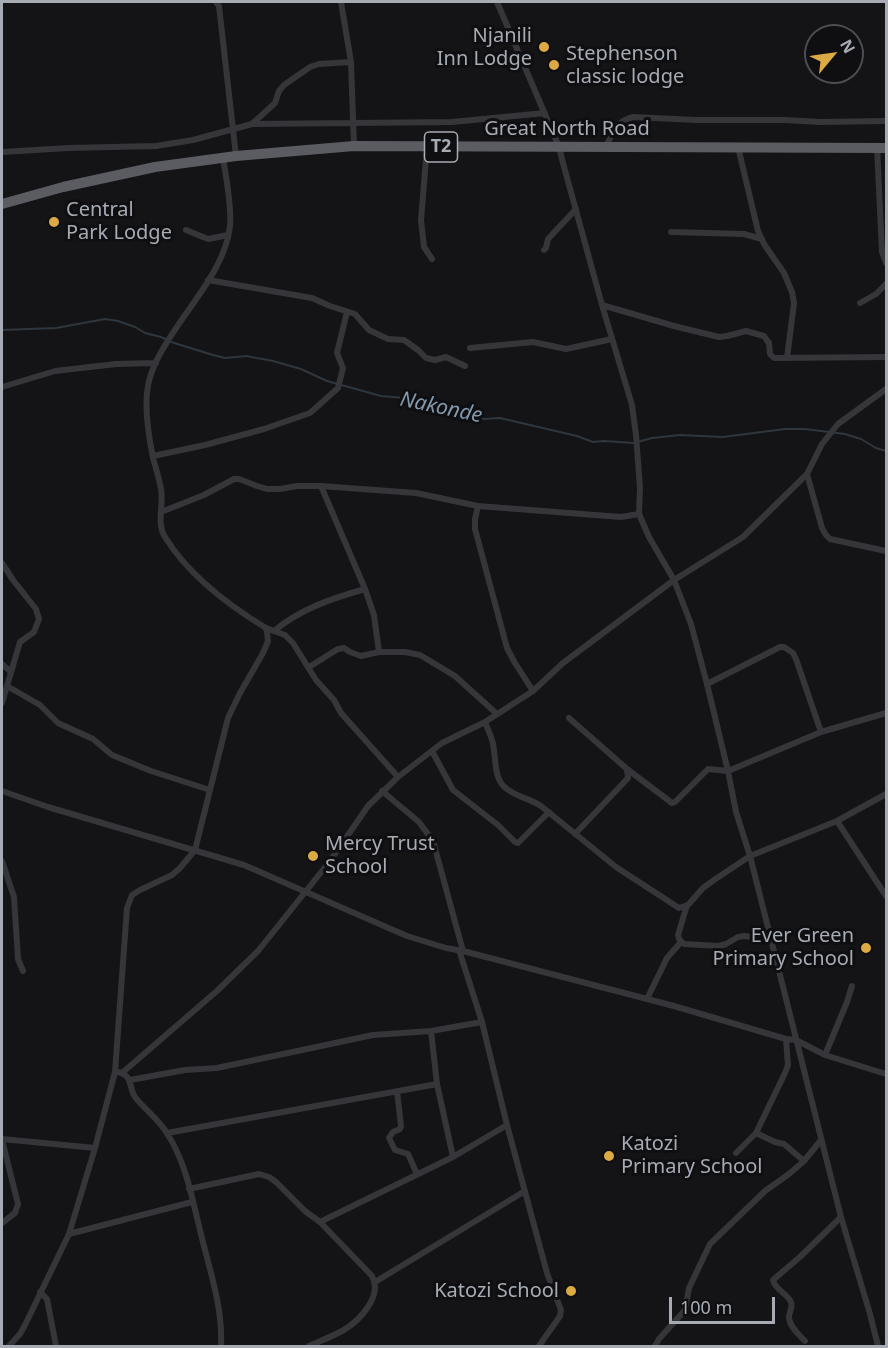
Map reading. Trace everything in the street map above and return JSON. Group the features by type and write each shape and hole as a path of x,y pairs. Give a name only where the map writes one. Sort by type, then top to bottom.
{"highway":[{"name":"Great North Road","path":"2,204 63,187 156,167 236,156 354,146 882,148"}],"street":[{"path":"216,2 219,6 236,156"},
{"path":"341,2 351,62 354,146"},
{"path":"497,2 559,147 632,405 640,488 639,514 649,537 674,580 691,624 736,812 750,856 841,1217 878,1347"},
{"path":"252,124 275,104 279,91 284,85 310,67 319,64 351,62"},
{"path":"2,152 156,146 193,140 252,124 452,122 544,113"},
{"path":"606,147 618,124 633,117 696,120 886,121"},
{"path":"427,147 421,220 424,247 432,259"},
{"path":"738,147 758,231 784,273 794,297 787,358"},
{"path":"882,148 886,264"},
{"path":"223,158 230,224 223,256 156,363 147,386 147,415 153,456 162,490 161,526 164,536 176,552 221,597 266,628 290,639 298,648 316,680 341,713 398,777"},
{"path":"543,250 546,248 548,239 576,209"},
{"path":"186,230 206,239 228,235"},
{"path":"671,232 744,234 762,238"},
{"path":"208,280 312,298 357,316 369,330 388,339 404,340 426,358 435,360 446,357 465,366"},
{"path":"860,303 874,295 886,284"},
{"path":"602,305 719,337 746,331 764,336 769,343 771,357 774,358 886,357"},
{"path":"153,456 206,445 264,429 312,412 338,388 343,368 337,353 347,312"},
{"path":"470,348 533,342 566,348 612,339"},
{"path":"2,387 55,371 116,363 156,363"},
{"path":"119,1072 218,990 271,936 382,791 442,743 485,722 533,690 563,663 674,580 743,537 807,474 822,444 838,424 886,389"},
{"path":"807,474 822,528 830,539 886,551"},
{"path":"161,512 236,479 267,489 321,486 416,493 478,506 621,517 639,514"},
{"path":"321,486 365,589 374,615 379,652"},
{"path":"478,506 475,529 507,648 533,690"},
{"path":"2,563 39,616 34,632 20,642 2,703"},
{"path":"274,631 288,619 335,597 365,589"},
{"path":"9,1347 20,1334 69,1234 119,1072 127,908 130,899 140,890 172,875 195,850 228,718 263,654 268,642 266,628"},
{"path":"707,684 784,646 793,653 796,659 821,732"},
{"path":"309,667 341,648 362,656 379,652 405,651 420,655 455,676 497,714"},
{"path":"2,663 10,672"},
{"path":"7,686 39,705 58,723 93,739 112,755 151,771 210,790"},
{"path":"569,718 627,770 675,802 708,769 728,771 821,732 886,714"},
{"path":"485,722 493,743 498,777 506,789 534,801 616,867 679,908 687,905 703,888 750,856 837,821 886,794"},
{"path":"432,751 453,790 498,825 516,843 549,812"},
{"path":"575,834 628,778 627,770"},
{"path":"2,791 48,807 244,865 407,936 796,1040 825,1055 886,1074"},
{"path":"382,791 418,822 433,841 547,1273 561,1310 560,1316 539,1347"},
{"path":"837,821 886,896"},
{"path":"2,861 14,897 18,959 23,971"},
{"path":"687,905 678,935 684,944 711,946 726,944 741,936 771,939"},
{"path":"647,999 669,954 681,942"},
{"path":"825,1055 848,1002 852,986"},
{"path":"130,1080 185,1070 217,1068 364,1037 431,1031 482,1022"},
{"path":"431,1031 436,1084 453,1157"},
{"path":"736,1153 756,1132 787,1068 786,1039"},
{"path":"119,1072 130,1080 133,1094 168,1133 178,1153 219,1306 220,1347"},
{"path":"168,1133 436,1084"},
{"path":"397,1091 401,1126 400,1130 393,1132 389,1138 395,1150 409,1155 417,1174"},
{"path":"320,1222 453,1157 507,1125"},
{"path":"756,1132 784,1144 804,1161"},
{"path":"2,1223 15,1213 18,1204 2,1139 95,1148"},
{"path":"655,1347 659,1339 685,1310 689,1288 710,1244 765,1191 804,1161 821,1140"},
{"path":"189,1190 263,1174 276,1182 305,1211 320,1222 372,1276 375,1281 374,1294 359,1318 343,1330 309,1347"},
{"path":"375,1281 525,1191"},
{"path":"69,1234 192,1202"},
{"path":"805,1341 791,1325 790,1301 773,1280 841,1217"},
{"path":"40,1292 47,1299 56,1347"}],"waterway":[{"name":"Nakonde","path":"2,330 56,328 105,319 118,321 145,333 213,355 225,358 246,356 273,361 301,369 327,381 381,396 418,399 445,412 484,419 500,418 577,436 593,442 634,443 652,438 680,435 723,437 785,429 805,429 845,434 886,451"}],"place":[{"name":"Njanili Inn Lodge","path":"544,47"},
{"name":"Stephenson classic lodge","path":"554,65"},
{"name":"Central Park Lodge","path":"54,222"},
{"name":"Mercy Trust School","path":"313,856"},
{"name":"Ever Green Primary School","path":"866,948"},
{"name":"Katozi Primary School","path":"609,1156"},
{"name":"Katozi School","path":"571,1291"}]}
